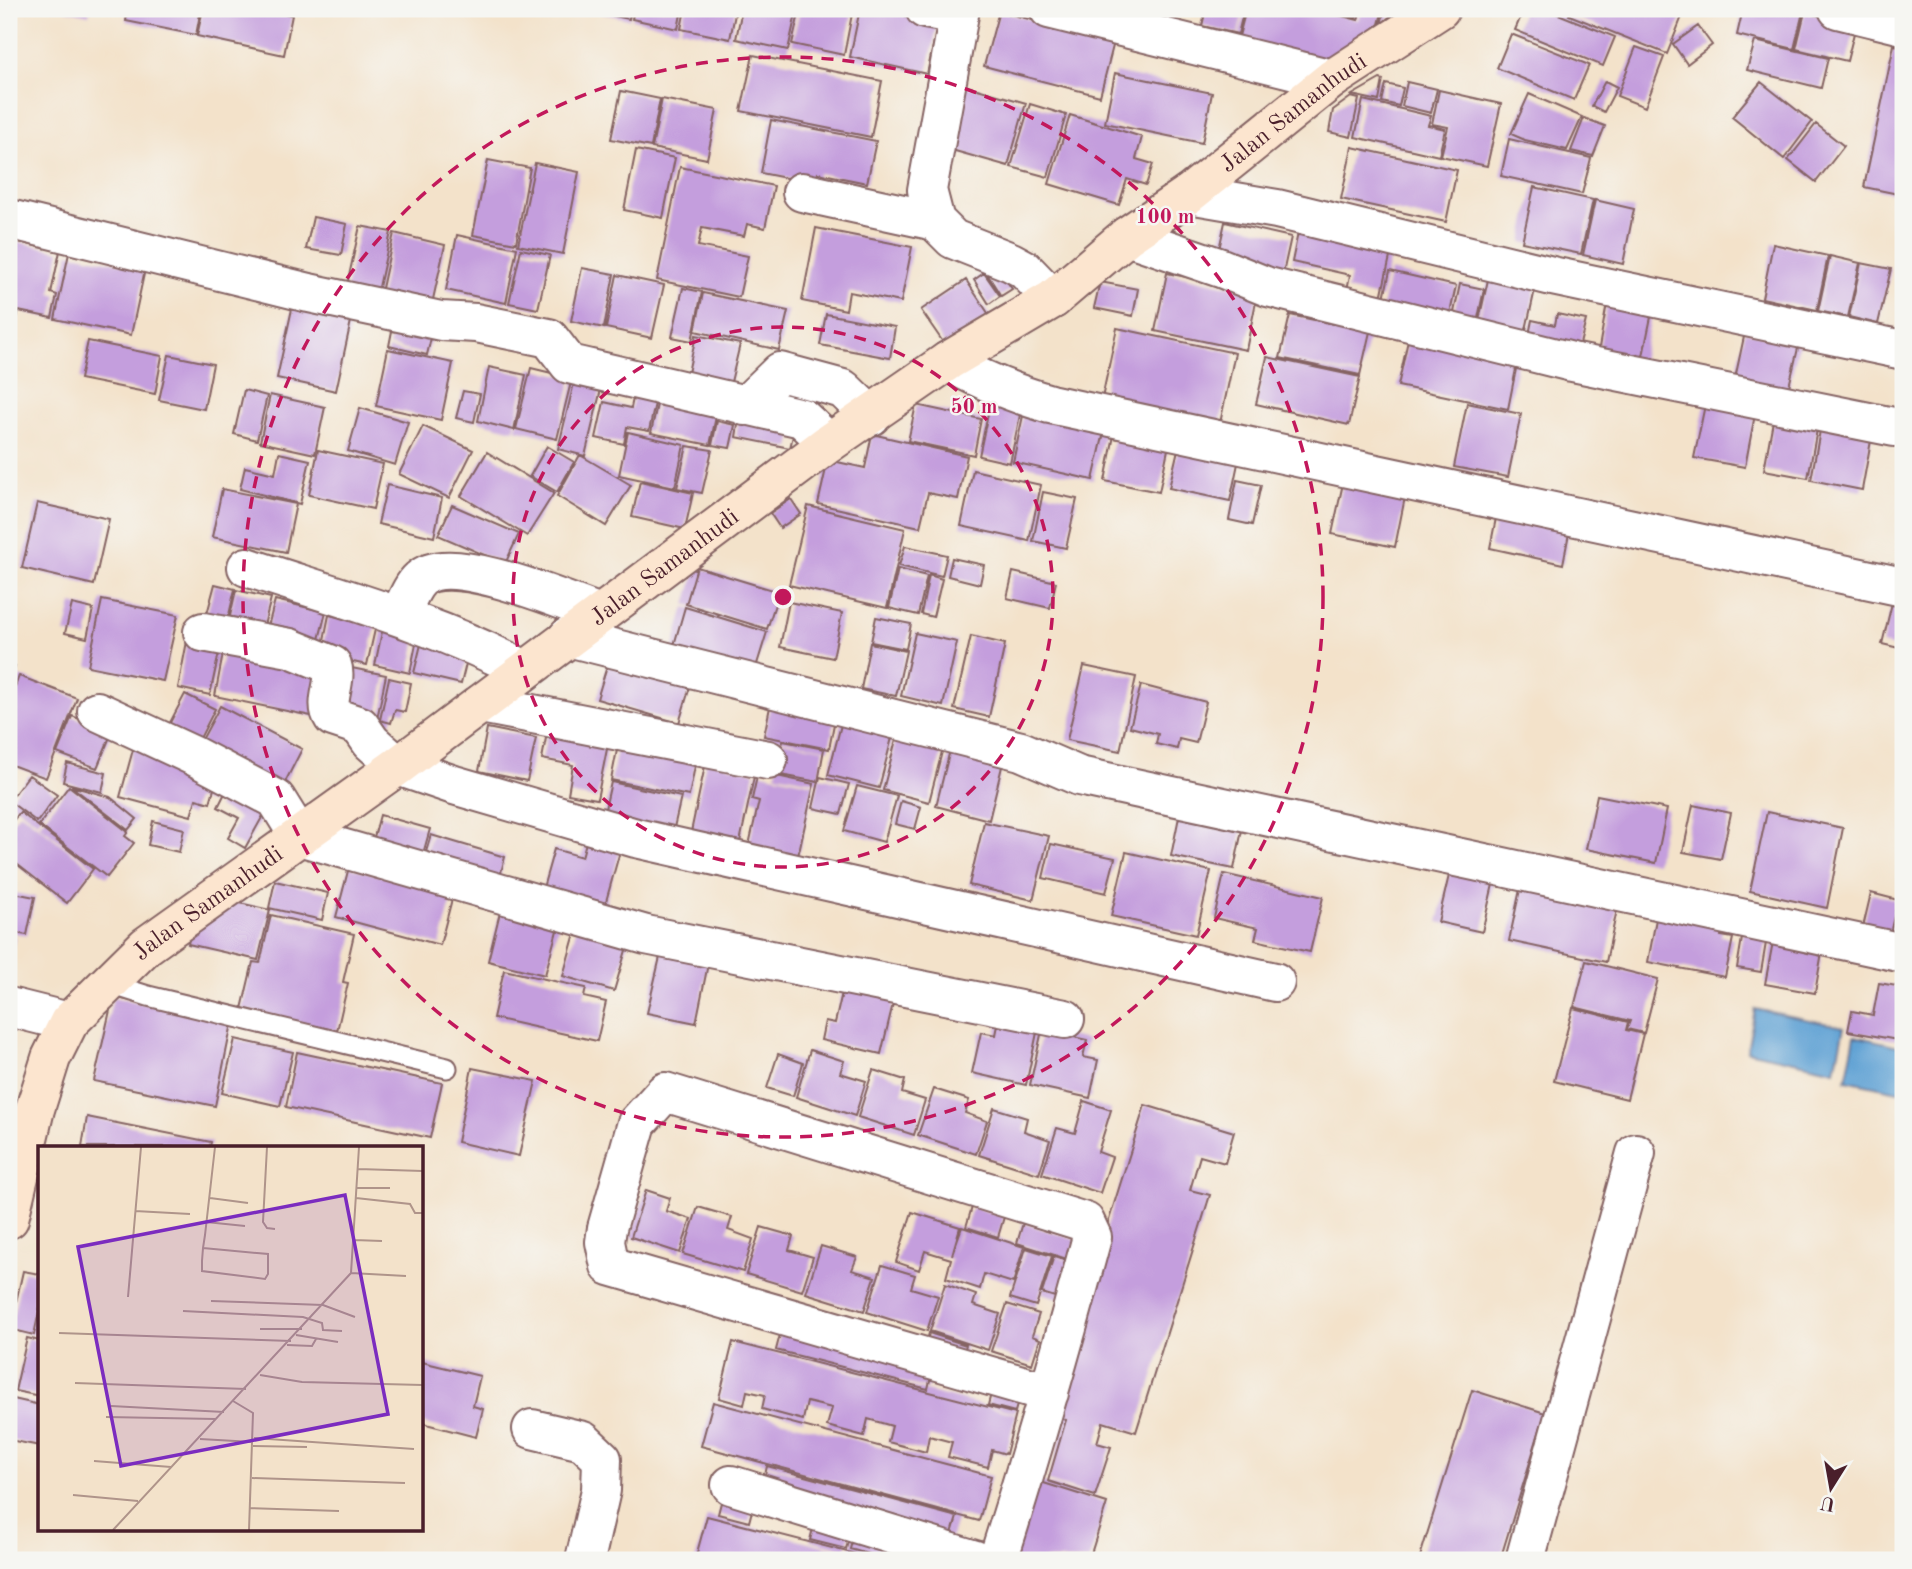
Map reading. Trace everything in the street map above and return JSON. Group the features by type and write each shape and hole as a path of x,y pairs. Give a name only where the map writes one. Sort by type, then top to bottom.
{"street":[{"path":"1049,9 1332,79"},
{"name":"Jalan Samanhudi","path":"9,1219 35,1108 51,1058 69,1022 146,946 398,766 829,443 948,361 1053,299 1127,236 1189,194 1332,79 1440,9"},
{"path":"1838,9 1903,24"},
{"path":"948,11 927,190 935,220 953,239 1011,261 1024,269 1053,299"},
{"path":"802,192 935,220"},
{"path":"1189,194 1278,209 1552,276 1903,350"},
{"path":"9,219 309,293 441,321 477,323 549,338 569,364 802,418 829,443"},
{"path":"1127,236 1268,287 1572,362 1894,427"},
{"path":"948,361 977,378 1014,394 1050,404 1903,587"},
{"path":"745,406 780,372 843,389 871,415"},
{"path":"247,568 399,616 482,648 524,670"},
{"path":"399,616 420,579 436,570 486,575 600,614"},
{"path":"203,632 290,648 332,665 335,675 328,707 332,717 360,726 371,742 398,766 454,785 636,838 1275,982"},
{"path":"568,637 1021,751 1079,776 1903,953"},
{"path":"481,704 768,760"},
{"path":"97,711 194,756 276,799 299,836 646,935 1065,1019"},
{"path":"9,1007 69,1022"},
{"path":"998,1560 1049,1393 1092,1237 1085,1222 665,1092 637,1123 607,1228 605,1242 610,1266 1049,1393"},
{"path":"1525,1560 1636,1153"},
{"path":"532,1429 583,1441 602,1459 601,1490 585,1560"},
{"path":"731,1485 975,1560"}],"lane":[{"path":"107,983 148,996 447,1068"}],"water":[{"path":"1755,1009 1844,1027 1835,1070 1747,1051"},
{"path":"1855,1036 1903,1047 1903,1092 1846,1080"}],"building":[{"path":"63,9 90,9 89,15"},
{"path":"128,9 201,9 196,35 126,21"},
{"path":"203,9 264,9 292,15 284,55 197,36"},
{"path":"601,9 631,9 629,19 600,13"},
{"path":"634,9 682,9 678,29 632,19"},
{"path":"685,9 736,9 730,39 681,29"},
{"path":"742,9 797,9 788,50 736,39"},
{"path":"800,9 853,9 844,55 792,44"},
{"path":"860,9 894,9 939,18 927,74 850,57"},
{"path":"1206,9 1244,9 1238,34 1202,26"},
{"path":"1246,9 1315,9 1358,20 1361,9 1383,9 1379,24 1329,67 1237,44"},
{"path":"1324,9 1359,9 1356,18"},
{"path":"1385,9 1399,9 1381,24"},
{"path":"1524,9 1546,9 1615,37 1603,66 1515,30"},
{"path":"1572,9 1685,9 1667,54 1569,15"},
{"path":"1743,9 1789,9 1803,12 1794,49 1737,35"},
{"path":"999,11 1114,42 1100,96 984,66"},
{"path":"1805,12 1856,25 1847,61 1796,49"},
{"path":"1698,26 1712,45 1687,64 1673,44"},
{"path":"1511,34 1589,65 1574,100 1497,68"},
{"path":"1755,41 1828,58 1821,88 1747,70"},
{"path":"1894,45 1903,47 1903,195 1864,187"},
{"path":"1636,47 1664,57 1645,107 1617,96"},
{"path":"753,55 882,81 871,137 741,111"},
{"path":"1115,73 1212,93 1202,143 1105,123"},
{"path":"1380,79 1383,80 1379,101 1352,95"},
{"path":"1605,81 1617,87 1604,112 1592,106"},
{"path":"1407,82 1437,89 1431,113 1402,106"},
{"path":"1761,82 1812,122 1784,159 1732,117"},
{"path":"960,84 1026,103 1008,166 941,147"},
{"path":"1386,84 1403,88 1399,106 1382,102"},
{"path":"1439,90 1501,104 1487,166 1441,156 1448,127 1432,124"},
{"path":"621,91 660,99 651,147 611,139"},
{"path":"1529,94 1582,117 1567,150 1511,134"},
{"path":"1351,97 1359,99 1351,137 1329,132 1333,110"},
{"path":"662,99 717,110 707,159 652,148"},
{"path":"1363,100 1431,116 1428,125 1445,129 1439,156 1355,137"},
{"path":"1030,104 1066,115 1048,177 1011,167"},
{"path":"1070,115 1142,137 1136,159 1153,164 1146,185 1127,179 1119,205 1049,184"},
{"path":"1584,118 1605,126 1593,156 1571,151"},
{"path":"771,120 876,141 867,183 818,173 816,184 761,173"},
{"path":"1816,124 1844,146 1816,182 1788,160"},
{"path":"1509,139 1591,158 1582,194 1501,176"},
{"path":"1352,147 1457,170 1446,222 1341,199"},
{"path":"636,150 675,158 663,218 624,210"},
{"path":"488,160 530,168 516,243 473,235"},
{"path":"535,163 579,172 563,254 518,245"},
{"path":"680,167 774,186 765,228 747,224 744,236 702,228 698,246 748,256 739,297 657,280"},
{"path":"1534,187 1593,200 1581,254 1522,242"},
{"path":"1595,200 1634,209 1623,264 1583,255"},
{"path":"313,217 347,224 341,255 306,249"},
{"path":"1225,222 1291,237 1282,278 1216,263"},
{"path":"1300,223 1393,243 1381,298 1347,290 1350,275 1292,262"},
{"path":"360,226 391,232 376,301 345,294"},
{"path":"816,228 912,247 901,302 849,292 846,310 802,301"},
{"path":"394,233 445,245 430,313 379,302"},
{"path":"457,235 517,248 506,303 446,290"},
{"path":"10,240 60,251 51,293 57,295 52,318 9,309"},
{"path":"1773,244 1828,256 1817,310 1762,298"},
{"path":"521,249 550,255 538,309 509,303"},
{"path":"69,253 145,269 131,335 55,319"},
{"path":"1830,256 1860,263 1848,317 1818,311"},
{"path":"1861,263 1891,269 1878,324 1849,317"},
{"path":"996,265 1012,289 1001,296 986,272"},
{"path":"1491,266 1538,276 1523,343 1476,334"},
{"path":"582,268 614,274 604,328 571,321"},
{"path":"1390,271 1456,286 1448,322 1382,307"},
{"path":"984,273 1000,296 989,304 974,280"},
{"path":"1167,273 1258,292 1246,350 1155,331"},
{"path":"617,275 664,285 652,338 606,328"},
{"path":"966,280 990,316 945,345 921,310"},
{"path":"1100,282 1138,289 1133,316 1094,308"},
{"path":"1460,284 1484,289 1476,328 1452,322"},
{"path":"683,288 702,292 692,341 672,337"},
{"path":"703,293 788,311 779,350 695,331"},
{"path":"295,295 354,307 336,391 277,378"},
{"path":"1608,298 1653,307 1642,361 1598,353"},
{"path":"9,311 18,313 10,350 9,350"},
{"path":"826,314 895,327 890,358 820,345"},
{"path":"1557,314 1586,320 1577,356 1527,345 1532,320 1555,325"},
{"path":"1290,315 1334,324 1336,315 1372,323 1360,375 1280,358"},
{"path":"394,321 433,329 427,355 389,346"},
{"path":"1117,328 1235,353 1219,428 1101,403"},
{"path":"1410,331 1519,354 1508,409 1398,386"},
{"path":"1745,332 1799,344 1786,399 1733,388"},
{"path":"696,335 740,344 731,382 688,373"},
{"path":"88,341 162,356 155,394 80,379"},
{"path":"388,349 453,363 441,420 376,406"},
{"path":"169,355 213,364 204,409 159,400"},
{"path":"1267,357 1360,377 1349,425 1256,404"},
{"path":"489,367 526,375 514,430 478,421"},
{"path":"531,368 572,378 557,439 516,429"},
{"path":"575,379 602,385 585,456 558,449"},
{"path":"636,384 658,389 649,431 627,427 624,444 596,438 604,402 631,408"},
{"path":"244,390 267,396 257,440 234,434"},
{"path":"660,390 719,402 710,445 651,433"},
{"path":"463,391 480,394 474,422 456,418"},
{"path":"270,395 325,407 315,454 260,442"},
{"path":"991,399 1022,405 1010,463 979,456"},
{"path":"1706,400 1756,409 1745,467 1694,458"},
{"path":"1467,403 1521,414 1508,477 1454,467"},
{"path":"916,405 981,419 974,455 908,441"},
{"path":"741,407 797,419 790,448 736,437"},
{"path":"360,408 408,422 395,465 348,451"},
{"path":"1024,411 1105,428 1093,480 1013,462"},
{"path":"1774,415 1818,424 1808,478 1764,470"},
{"path":"717,421 735,425 730,448 712,445"},
{"path":"1116,425 1171,435 1159,492 1105,481"},
{"path":"1821,425 1872,435 1862,490 1811,480"},
{"path":"423,426 473,450 449,498 399,474"},
{"path":"628,432 684,445 675,487 619,475"},
{"path":"872,434 967,456 958,499 928,493 920,527 818,504 828,460 865,468"},
{"path":"1180,441 1240,454 1230,501 1169,488"},
{"path":"547,446 574,462 557,492 530,476"},
{"path":"687,446 712,450 702,493 677,488"},
{"path":"318,450 383,464 373,509 309,495"},
{"path":"487,452 554,493 527,536 461,496"},
{"path":"279,453 310,460 300,504 240,489 245,467 275,474"},
{"path":"580,455 631,485 606,526 557,496"},
{"path":"973,470 1041,485 1029,541 961,526"},
{"path":"1345,474 1407,487 1395,547 1332,534"},
{"path":"1237,480 1261,485 1252,525 1229,520"},
{"path":"640,481 693,493 685,529 632,517"},
{"path":"387,485 442,498 434,537 378,524"},
{"path":"222,489 296,504 286,552 212,537"},
{"path":"1043,492 1077,499 1066,548 1033,541"},
{"path":"791,499 801,514 780,528 770,513"},
{"path":"37,503 109,519 94,585 22,568"},
{"path":"452,505 519,534 505,564 438,535"},
{"path":"808,506 905,529 887,608 789,585"},
{"path":"1497,513 1570,528 1563,564 1490,548"},
{"path":"905,546 947,555 942,576 899,566"},
{"path":"952,558 984,565 980,584 948,576"},
{"path":"697,567 779,592 767,629 686,604"},
{"path":"898,569 927,576 918,615 889,608"},
{"path":"1013,572 1056,582 1050,608 1007,598"},
{"path":"929,575 942,579 933,617 921,614"},
{"path":"215,584 235,589 228,619 207,614"},
{"path":"236,590 271,598 261,637 227,629"},
{"path":"1893,599 1903,601 1903,649 1882,644"},
{"path":"102,600 178,615 163,681 88,666"},
{"path":"275,600 326,612 316,651 265,638"},
{"path":"789,602 842,613 833,658 780,647"},
{"path":"72,604 93,609 87,638 65,633"},
{"path":"685,607 767,632 753,677 672,652"},
{"path":"329,615 376,625 367,665 321,655"},
{"path":"876,617 911,624 906,649 871,642"},
{"path":"383,627 418,634 410,673 375,665"},
{"path":"915,633 957,642 943,706 901,696"},
{"path":"188,636 221,643 210,695 178,688"},
{"path":"423,636 470,647 461,684 414,673"},
{"path":"971,636 1005,644 989,717 954,709"},
{"path":"225,643 327,665 316,717 215,696"},
{"path":"870,643 906,651 896,696 861,689"},
{"path":"610,656 692,680 679,723 597,699"},
{"path":"9,664 15,666 9,684"},
{"path":"342,666 386,675 377,719 333,710"},
{"path":"1084,666 1136,677 1120,751 1067,740"},
{"path":"19,676 77,698 46,778 9,764 9,703"},
{"path":"389,678 411,683 405,712 395,710 391,723 380,720"},
{"path":"1141,685 1206,702 1196,743 1179,739 1177,749 1156,744 1158,734 1130,727"},
{"path":"185,694 215,709 194,750 164,734"},
{"path":"771,702 836,714 829,749 764,736"},
{"path":"220,706 302,749 278,796 195,753"},
{"path":"72,716 112,732 97,768 57,753"},
{"path":"843,717 894,730 879,788 828,775"},
{"path":"549,722 610,734 597,799 568,794 573,765 542,759"},
{"path":"487,728 536,738 527,781 479,771"},
{"path":"898,732 944,744 929,802 883,790"},
{"path":"620,735 698,751 689,796 611,780"},
{"path":"783,741 824,749 818,782 776,774"},
{"path":"952,742 1005,754 989,820 936,806"},
{"path":"134,746 217,778 210,803 196,799 191,816 120,797"},
{"path":"706,761 755,772 740,842 691,832"},
{"path":"67,763 106,773 102,792 63,782"},
{"path":"758,772 814,784 798,856 749,845 759,801 752,799"},
{"path":"29,775 57,795 37,822 9,801"},
{"path":"820,777 849,784 841,814 813,808"},
{"path":"611,782 681,797 673,832 603,818"},
{"path":"230,783 269,805 245,848 228,838 239,818 218,807"},
{"path":"69,786 128,832 125,836 134,843 107,877 39,825"},
{"path":"71,786 110,797 137,819 128,830"},
{"path":"857,786 897,796 884,842 844,831"},
{"path":"1597,795 1667,809 1656,863 1586,849"},
{"path":"901,801 921,807 915,829 895,824"},
{"path":"1693,805 1731,813 1721,859 1683,852"},
{"path":"20,812 93,869 67,903 9,858 9,826"},
{"path":"1180,812 1243,825 1234,869 1171,856"},
{"path":"1767,812 1843,828 1827,908 1750,891"},
{"path":"380,815 430,829 421,861 371,848"},
{"path":"153,821 184,829 179,852 148,845"},
{"path":"984,822 1049,836 1033,900 969,885"},
{"path":"431,835 505,857 498,884 423,862"},
{"path":"588,835 622,844 603,912 541,895 554,849 582,857"},
{"path":"1051,844 1115,858 1106,893 1043,878"},
{"path":"1126,852 1211,871 1196,935 1111,916"},
{"path":"349,867 453,895 440,945 336,917"},
{"path":"1450,871 1494,880 1482,932 1438,922"},
{"path":"1224,874 1323,897 1310,952 1255,940 1258,928 1214,918"},
{"path":"1522,880 1619,900 1606,962 1509,941"},
{"path":"275,881 328,893 322,920 269,908"},
{"path":"9,892 35,897 27,935 9,932"},
{"path":"1871,893 1898,900 1890,933 1863,927"},
{"path":"231,901 270,910 258,960 188,944 191,930"},
{"path":"501,908 559,923 545,975 488,961"},
{"path":"1658,908 1724,921 1721,936 1733,938 1725,977 1648,962"},
{"path":"271,915 354,934 343,982 348,983 337,1031 242,1009 253,962 260,963"},
{"path":"577,926 629,940 614,991 563,976"},
{"path":"1775,931 1824,940 1815,993 1765,984"},
{"path":"1743,932 1767,937 1761,972 1737,968"},
{"path":"9,936 15,937 10,961 9,961"},
{"path":"663,944 710,954 696,1023 647,1013"},
{"path":"1586,961 1658,979 1644,1033 1627,1029 1630,1021 1574,1007"},
{"path":"504,970 586,988 584,997 606,1002 597,1041 493,1018"},
{"path":"1879,983 1903,987 1903,1041 1848,1031 1852,1011 1873,1015"},
{"path":"844,984 895,995 881,1054 821,1040 825,1021 835,1023"},
{"path":"113,997 232,1023 215,1106 94,1081"},
{"path":"1573,1008 1628,1022 1626,1030 1643,1034 1627,1099 1554,1081"},
{"path":"1000,1015 1039,1023 1026,1085 972,1073 981,1032 996,1035"},
{"path":"1042,1030 1087,1040 1083,1057 1098,1060 1090,1098 1030,1085"},
{"path":"235,1039 293,1052 280,1106 222,1093"},
{"path":"810,1050 844,1061 840,1073 866,1081 855,1116 796,1097"},
{"path":"297,1052 442,1083 430,1138 286,1107"},
{"path":"778,1054 803,1063 793,1096 767,1088"},
{"path":"472,1068 536,1081 519,1156 457,1142"},
{"path":"873,1070 905,1080 902,1093 925,1100 914,1135 858,1117"},
{"path":"934,1089 969,1100 965,1113 987,1121 976,1154 918,1135"},
{"path":"1084,1101 1111,1110 1098,1152 1112,1157 1100,1193 1042,1174 1057,1128 1075,1133"},
{"path":"1145,1105 1234,1132 1225,1163 1200,1156 1190,1190 1210,1195 1136,1432 1103,1422 1097,1443 1111,1447 1095,1496 1048,1481 1066,1420 1048,1415"},
{"path":"994,1108 1027,1118 1024,1131 1050,1140 1039,1174 979,1155"},
{"path":"87,1117 211,1142 210,1146 82,1146"},
{"path":"646,1190 670,1198 666,1211 691,1219 680,1253 631,1237"},
{"path":"698,1207 732,1217 728,1230 753,1239 743,1272 683,1254"},
{"path":"972,1207 1004,1217 998,1237 966,1227"},
{"path":"912,1212 960,1227 952,1255 962,1227 1024,1247 1013,1283 984,1274 980,1289 946,1278 951,1259 925,1251 919,1270 896,1262"},
{"path":"1023,1223 1076,1240 1070,1260 1017,1243"},
{"path":"761,1227 793,1236 789,1250 813,1257 802,1291 746,1274"},
{"path":"821,1246 857,1257 852,1270 875,1277 864,1311 806,1293"},
{"path":"1026,1248 1052,1256 1036,1306 1010,1298"},
{"path":"1054,1256 1080,1264 1068,1301 1042,1293"},
{"path":"882,1265 915,1275 911,1288 938,1296 927,1331 867,1312"},
{"path":"23,1271 38,1274 38,1316 34,1335 10,1329"},
{"path":"945,1284 976,1295 973,1305 1000,1314 988,1350 930,1331"},
{"path":"1007,1304 1039,1314 1032,1336 1040,1339 1032,1364 991,1351"},
{"path":"782,1327 933,1367 928,1389 776,1350"},
{"path":"929,1333 966,1345 961,1360 925,1348"},
{"path":"27,1338 38,1341 38,1396 15,1391"},
{"path":"733,1342 1016,1414 1006,1454 992,1450 988,1467 948,1457 952,1442 929,1436 926,1452 888,1442 892,1426 868,1419 864,1436 827,1426 832,1408 807,1402 803,1420 762,1409 765,1395 747,1391 744,1405 719,1398"},
{"path":"424,1362 480,1376 473,1406 483,1409 476,1437 424,1424"},
{"path":"993,1386 1020,1393 1015,1412 988,1405"},
{"path":"1472,1390 1545,1413 1500,1560 1419,1560"},
{"path":"9,1398 38,1405 38,1446 9,1440"},
{"path":"713,1402 991,1476 979,1521 701,1446"},
{"path":"767,1466 957,1517 950,1540 762,1489"},
{"path":"1031,1479 1107,1503 1089,1560 1006,1560"},
{"path":"724,1491 755,1499 749,1522 718,1514"},
{"path":"707,1516 875,1559 875,1560 695,1560"},
{"path":"815,1521 851,1531 846,1549 810,1540"},
{"path":"854,1533 906,1547 903,1560 889,1560 850,1549"}]}
